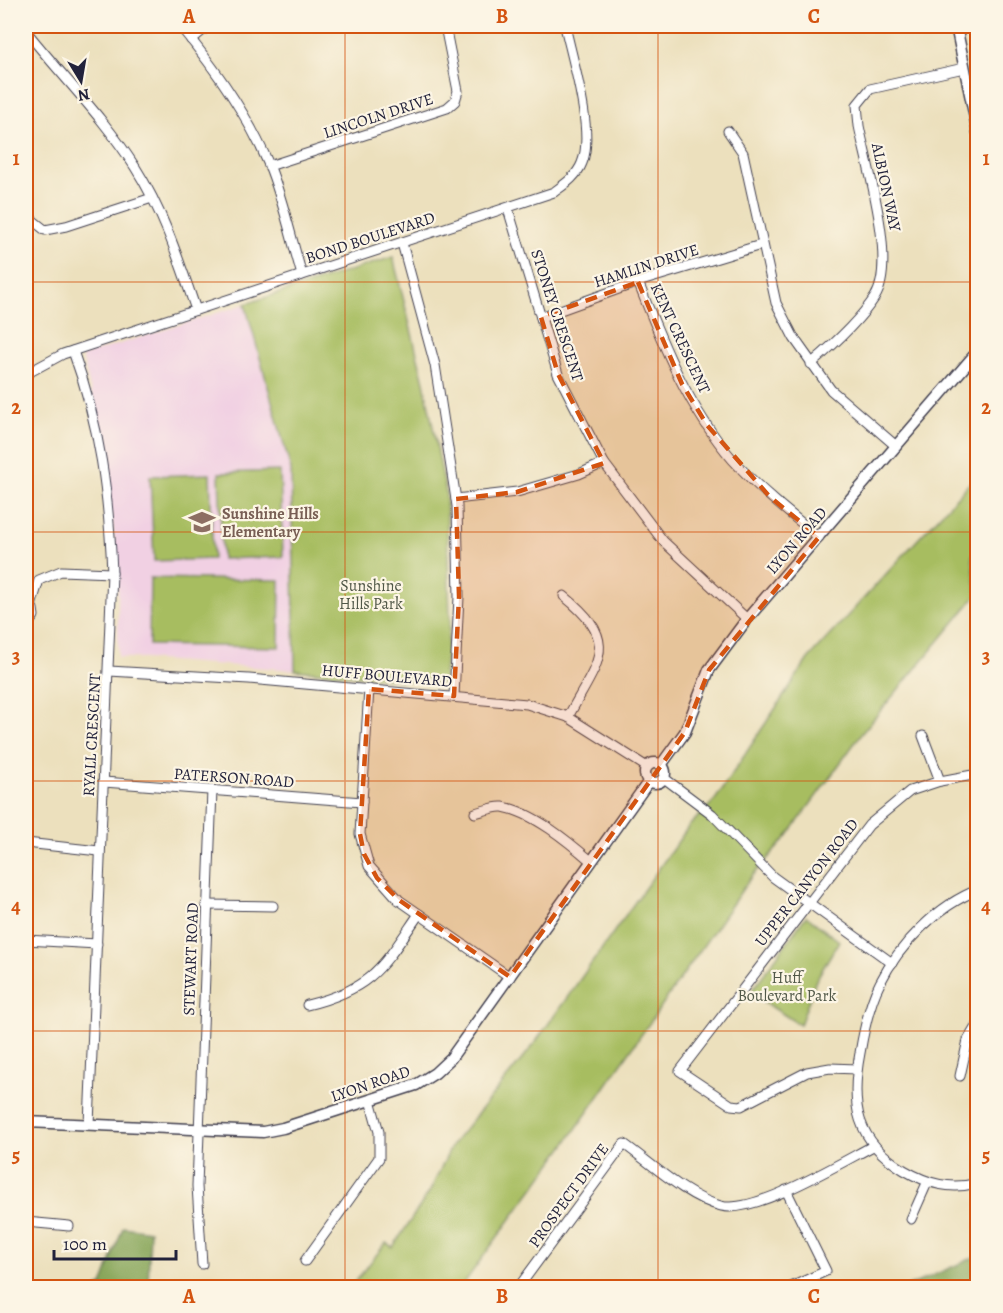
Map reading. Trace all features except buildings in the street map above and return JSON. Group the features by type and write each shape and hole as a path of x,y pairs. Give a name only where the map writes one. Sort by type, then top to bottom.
{"street":[{"path":"180,26 219,74 269,166 302,275"},
{"path":"192,40 208,26"},
{"name":"LINCOLN DRIVE","path":"269,166 447,108 455,101 458,91 445,26"},
{"name":"BOND BOULEVARD","path":"26,374 36,366 73,351 554,192 573,178 582,163 586,147 585,124 565,26"},
{"path":"956,26 978,133"},
{"path":"26,31 107,127 152,198 174,244 196,310"},
{"name":"ALBION WAY","path":"811,364 876,297 884,272 884,249 859,126 858,105 870,89 964,68"},
{"path":"728,131 743,153 761,245 776,303 811,364 831,390 896,446"},
{"path":"26,215 45,230 66,226 152,198"},
{"name":"STONEY CRESCENT","path":"508,209 558,374 604,463 663,541 747,619"},
{"path":"402,243 435,365 456,499 459,597 454,696"},
{"name":"HAMLIN DRIVE","path":"541,317 638,282 761,245"},
{"name":"KENT CRESCENT","path":"638,282 682,384 707,425 734,460 770,497 819,537"},
{"name":"RYALL CRESCENT","path":"73,351 102,452 110,518 112,573 89,1124"},
{"name":"LYON ROAD","path":"662,765 685,732 709,670 747,619 978,351"},
{"path":"456,499 517,492 579,474 604,463"},
{"path":"26,626 34,616 28,604 39,580 61,571 112,573"},
{"path":"564,596 587,615 597,631 600,646 597,663 568,717"},
{"name":"HUFF BOULEVARD","path":"109,671 369,689 527,704 568,717 647,767"},
{"path":"369,689 360,834 369,866 399,900 510,977"},
{"path":"923,736 940,781"},
{"path":"655,763 662,765 665,770 664,778 657,783 649,781 645,774 647,767 655,763"},
{"name":"UPPER CANYON ROAD","path":"857,1069 830,1068 807,1072 741,1106 730,1105 680,1071 853,843 875,819 910,791 940,781 978,774"},
{"path":"664,778 712,814 773,877 808,905 892,963"},
{"name":"LYON ROAD","path":"26,1122 262,1132 416,1085 435,1073 451,1058 649,781"},
{"name":"PATERSON ROAD","path":"104,782 362,802"},
{"name":"STEWART ROAD","path":"202,1264 197,1186 201,1129 206,905 212,790"},
{"path":"475,813 502,807 512,811 563,837 591,861"},
{"path":"26,843 43,847 99,851"},
{"path":"978,890 946,907 908,943 879,983 869,1011 857,1069 855,1100 857,1114 873,1146 890,1161 927,1183 961,1187 978,1183"},
{"path":"206,905 273,906"},
{"path":"307,1005 334,999 368,981 381,969 419,914"},
{"path":"26,940 97,944"},
{"path":"960,1076 968,1040 978,1023"},
{"path":"305,1261 379,1158 379,1132 370,1100"},
{"name":"PROSPECT DRIVE","path":"518,1287 624,1144 700,1198 723,1207 746,1205 786,1191 873,1146"},
{"path":"911,1219 927,1183"},
{"path":"786,1191 826,1271 789,1287"},
{"path":"26,1224 69,1226"}],"highlighted area":[{"path":"638,282 682,384 707,425 770,497 819,537 709,670 685,732 510,977 399,900 377,878 364,854 360,834 369,689 454,696 459,597 456,499 517,492 604,463 558,374 541,317"}],"shaded area":[{"name":"Sunshine Hills Elementary","path":"245,304 291,470 295,670 118,657 118,568 107,477 93,400 82,356"}],"green space":[{"name":"Sunshine Hills Park","path":"393,257 424,382 446,492 450,620 443,684 295,670 291,470 245,304"},
{"path":"280,471 283,557 222,559 219,473"},
{"path":"210,474 213,559 154,561 150,476"},
{"path":"977,475 977,550 972,556 977,595 862,733 786,838 751,877 562,1149 461,1287 350,1288 386,1243 393,1247 430,1191 452,1145 532,1047 689,826 715,800 808,659"},
{"path":"150,578 280,580 279,647 149,645"},
{"name":"Huff Boulevard Park","path":"806,916 839,941 816,980 800,1025 750,993"},
{"path":"123,1227 150,1231 148,1287 97,1287 102,1285"},
{"path":"977,1256 977,1287 907,1287"}],"place":[{"name":"Sunshine Hills Elementary","path":"202,522"}]}
